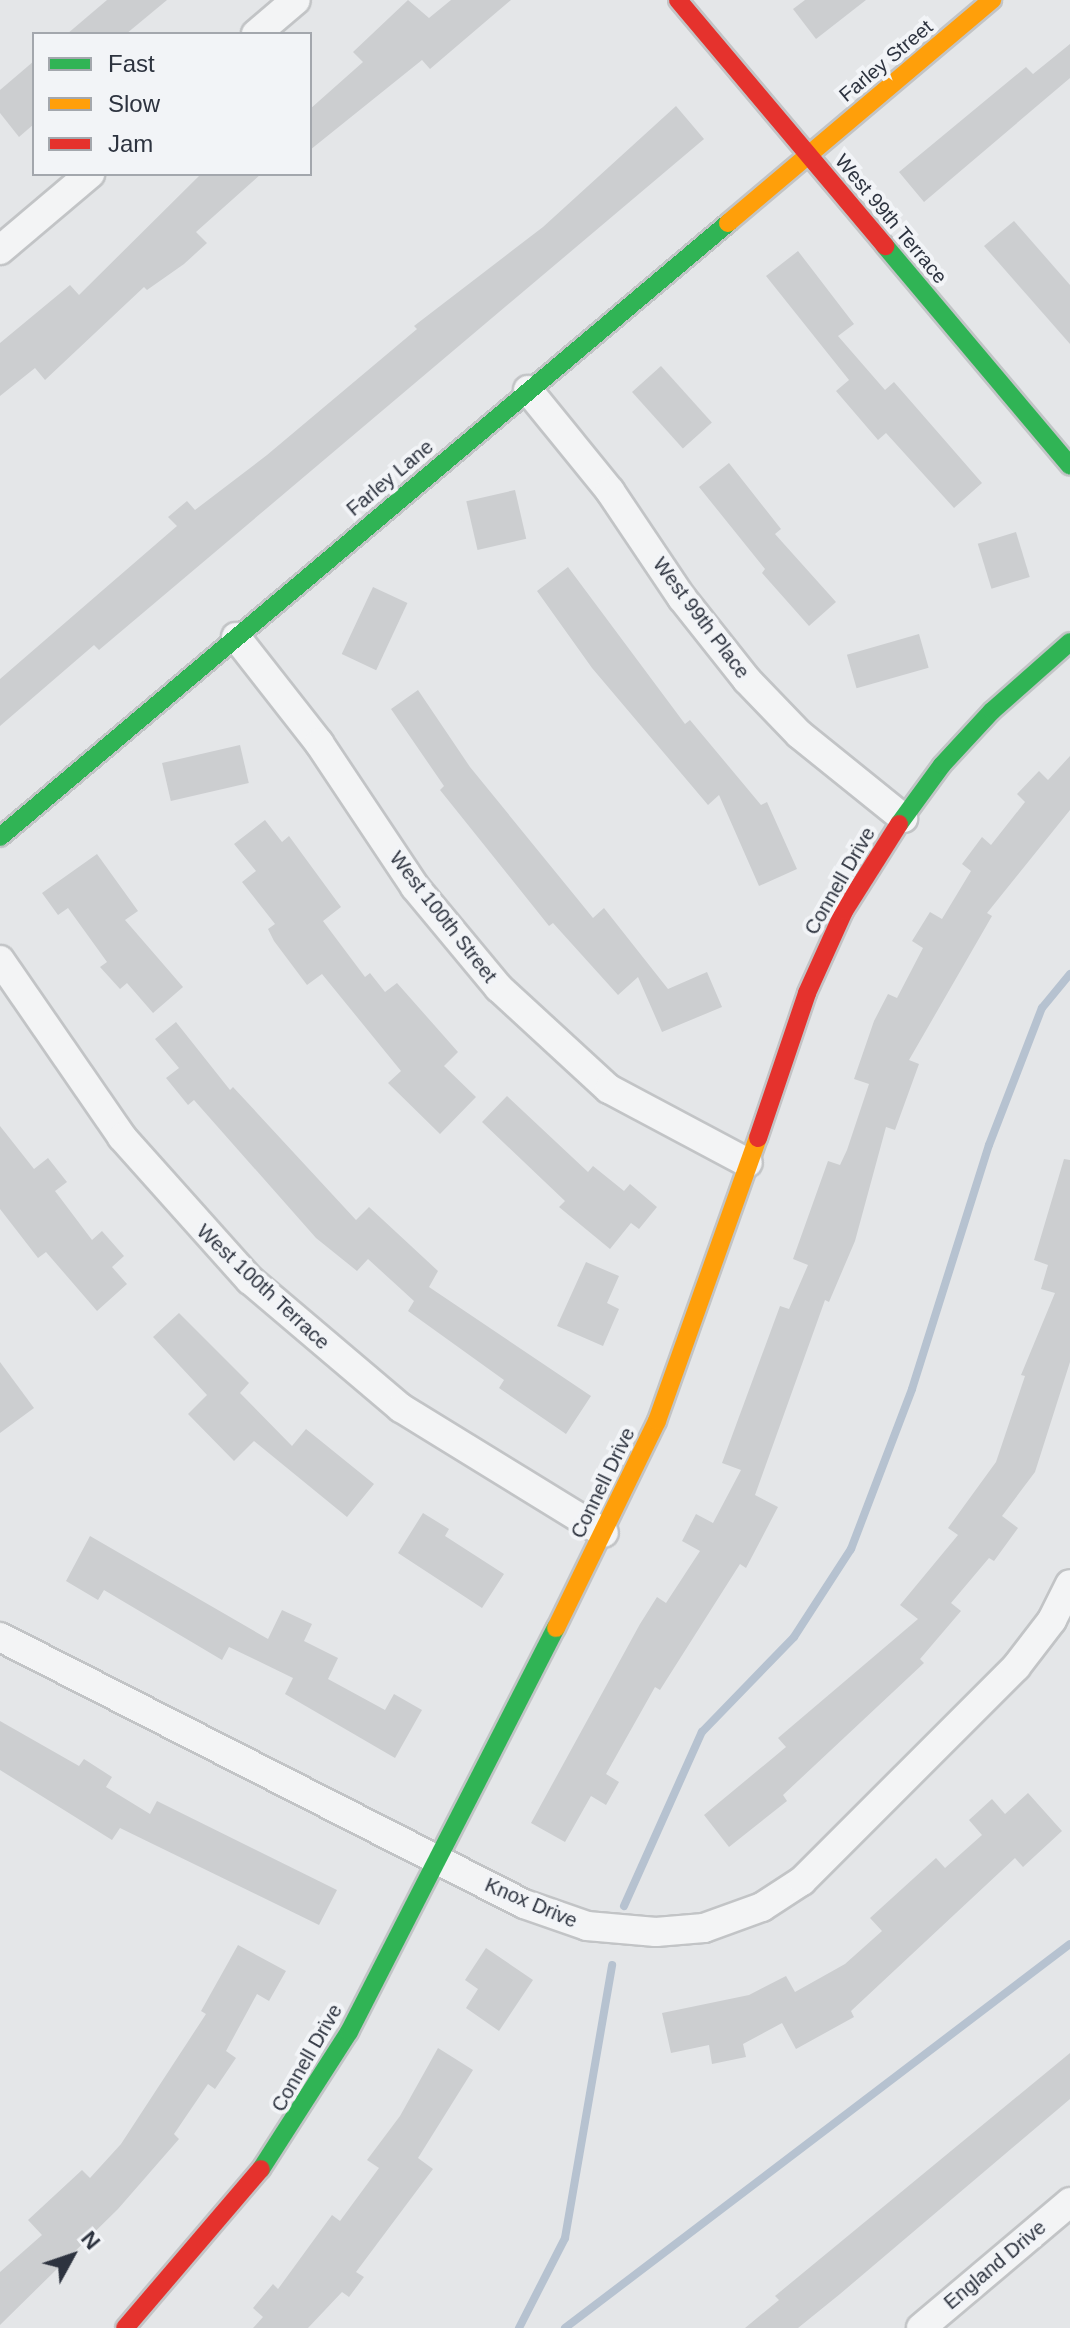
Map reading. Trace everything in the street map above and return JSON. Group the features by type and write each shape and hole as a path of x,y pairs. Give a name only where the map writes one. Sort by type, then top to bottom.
{"street":[{"path":"258,32 296,0"},
{"name":"West 99th Terrace","path":"678,0 1070,466"},
{"name":"Farley Street","path":"809,155 992,0"},
{"name":"Farley Lane","path":"0,837 809,155"},
{"path":"0,250 88,176"},
{"name":"West 99th Place","path":"528,390 610,491 682,598 747,680 799,734 903,818"},
{"name":"West 100th Street","path":"236,637 319,743 415,887 499,988 609,1089 748,1163"},
{"name":"Connell Drive","path":"125,2328 172,2281 290,2130 349,2032 604,1533 657,1421 807,993 844,911 903,818 992,711 1070,642"},
{"name":"West 100th Terrace","path":"0,960 122,1137 250,1280 401,1408 604,1533"},
{"name":"Knox Drive","path":"0,1637 524,1904 587,1926 656,1932 704,1928 762,1907 802,1881 963,1724 1043,1632 1070,1584"},
{"name":"England Drive","path":"921,2328 1070,2202"}],"building":[{"path":"107,0 167,0 128,32 69,32"},
{"path":"408,0 429,18 451,0 511,0 430,69 422,60 312,148 312,107 363,62 353,52"},
{"path":"805,0 866,0 816,39 793,9"},
{"path":"1070,44 1070,78 924,202 899,172 1026,67 1033,74"},
{"path":"32,63 32,126 19,137 0,113 0,90"},
{"path":"676,106 704,139 99,650 94,645 0,726 0,679 177,526 168,517 187,501 195,510 267,455 417,329 414,326 543,227"},
{"path":"199,176 259,176 196,232 207,243 184,264 147,290 144,287 45,380 35,368 0,396 0,343 70,285 79,295"},
{"path":"1014,221 1070,285 1070,344 984,246"},
{"path":"798,251 854,324 838,336 885,390 894,382 982,483 954,508 886,433 878,440 836,391 849,380 766,276"},
{"path":"661,366 712,422 683,449 632,392"},
{"path":"729,463 781,529 775,534 836,602 809,626 762,573 765,569 699,487"},
{"path":"515,490 526,539 478,550 466,501"},
{"path":"1016,532 1030,577 991,589 978,544"},
{"path":"568,567 685,724 690,720 761,805 767,802 797,869 759,886 719,795 708,805 592,668 537,591"},
{"path":"373,587 407,603 376,670 342,654"},
{"path":"919,634 929,668 857,688 847,655"},
{"path":"418,690 470,767 593,918 604,908 668,989 707,972 722,1007 662,1032 638,977 618,995 553,923 549,926 440,790 444,786 391,709"},
{"path":"240,745 249,783 171,801 162,763"},
{"path":"1070,756 1070,810 987,913 992,916 909,1060 919,1064 895,1130 886,1127 855,1241 829,1302 825,1300 755,1495 778,1507 746,1568 740,1564 660,1690 655,1687 606,1774 619,1782 606,1805 591,1796 565,1842 531,1823 640,1624 657,1597 666,1603 700,1551 682,1541 696,1514 713,1523 741,1470 722,1463 780,1306 789,1309 808,1265 793,1259 828,1161 840,1165 847,1150 869,1084 854,1079 874,1021 888,994 897,998 923,948 912,941 930,912 942,919 971,871 962,864 982,837 991,845 1025,802 1017,794 1039,771 1048,780"},
{"path":"265,820 282,842 289,836 341,907 323,921 365,977 370,973 385,992 397,983 458,1052 444,1066 476,1097 440,1134 388,1083 401,1071 322,974 307,985 274,941 268,929 275,924 242,882 256,871 234,844"},
{"path":"97,854 138,911 125,920 183,987 153,1013 127,983 120,989 100,967 107,962 68,908 58,915 42,893"},
{"path":"176,1022 230,1090 233,1087 356,1220 369,1207 438,1271 429,1287 591,1396 566,1434 499,1388 504,1380 408,1311 414,1301 368,1259 357,1271 316,1238 194,1100 188,1105 166,1078 179,1068 155,1039"},
{"path":"507,1096 588,1172 593,1166 624,1191 630,1184 657,1207 639,1229 631,1223 610,1249 559,1207 565,1201 482,1122"},
{"path":"0,1126 34,1169 48,1158 67,1182 55,1191 92,1240 102,1231 124,1256 112,1267 127,1284 97,1311 46,1252 38,1258 0,1209"},
{"path":"1064,1159 1070,1160 1070,1362 1035,1472 1002,1516 1018,1528 994,1561 989,1558 951,1603 961,1611 920,1659 924,1663 783,1795 787,1801 729,1847 704,1815 786,1747 778,1738 918,1619 900,1605 958,1535 948,1528 996,1462 1025,1376 1021,1375 1055,1293 1041,1289 1048,1265 1034,1260"},
{"path":"586,1262 619,1276 607,1303 619,1309 603,1346 557,1326"},
{"path":"179,1313 249,1383 240,1393 292,1446 306,1429 374,1484 347,1517 254,1441 234,1461 188,1414 207,1395 153,1337"},
{"path":"0,1362 34,1408 0,1433"},
{"path":"423,1513 449,1529 445,1536 504,1574 482,1608 398,1553"},
{"path":"90,1536 268,1639 282,1610 312,1624 304,1641 338,1658 328,1679 385,1710 394,1694 422,1710 395,1758 285,1694 293,1678 229,1647 222,1660 104,1590 98,1600 66,1581"},
{"path":"0,1721 79,1766 84,1759 112,1777 106,1787 150,1814 157,1801 337,1890 319,1925 120,1828 112,1840 0,1770"},
{"path":"1028,1793 1062,1831 1023,1867 1015,1858 851,2011 854,2017 796,2049 782,2023 743,2044 746,2057 712,2064 709,2045 671,2053 662,2013 749,1995 786,1976 795,1992 845,1964 882,1931 870,1918 936,1858 945,1868 982,1835 969,1820 992,1799 1005,1814"},
{"path":"238,1945 286,1971 269,2001 257,1994 226,2051 236,2058 215,2089 208,2084 174,2134 179,2139 118,2209 0,2325 0,2272 42,2235 28,2220 82,2170 90,2178 121,2144 206,2014 201,2011"},
{"path":"486,1948 533,1980 499,2031 466,2008 478,1989 465,1980"},
{"path":"438,2048 473,2070 418,2158 433,2169 356,2272 364,2277 349,2297 342,2292 308,2328 253,2328 263,2317 253,2308 273,2284 278,2289 332,2215 340,2221 379,2168 367,2160 400,2116"},
{"path":"1070,2053 1070,2099 840,2294 798,2328 745,2328 779,2300 775,2296"}],"waterway":[{"path":"624,1906 702,1732 794,1637 851,1549 912,1389 989,1145 1042,1008 1070,974"},
{"path":"565,2328 1070,1944"},
{"path":"519,2328 565,2238 612,1965"}],"traffic: fast":[{"path":"0,837 728,223"},
{"path":"885,246 1070,466"},
{"path":"899,824 942,765 992,711 1070,642"},
{"path":"261,2169 349,2032 556,1628"}],"traffic: slow":[{"path":"728,223 992,0"},
{"path":"556,1628 657,1421 758,1138"}],"traffic: jam":[{"path":"678,0 885,246"},
{"path":"758,1138 807,993 844,911 899,824"},
{"path":"125,2328 261,2169"}]}
